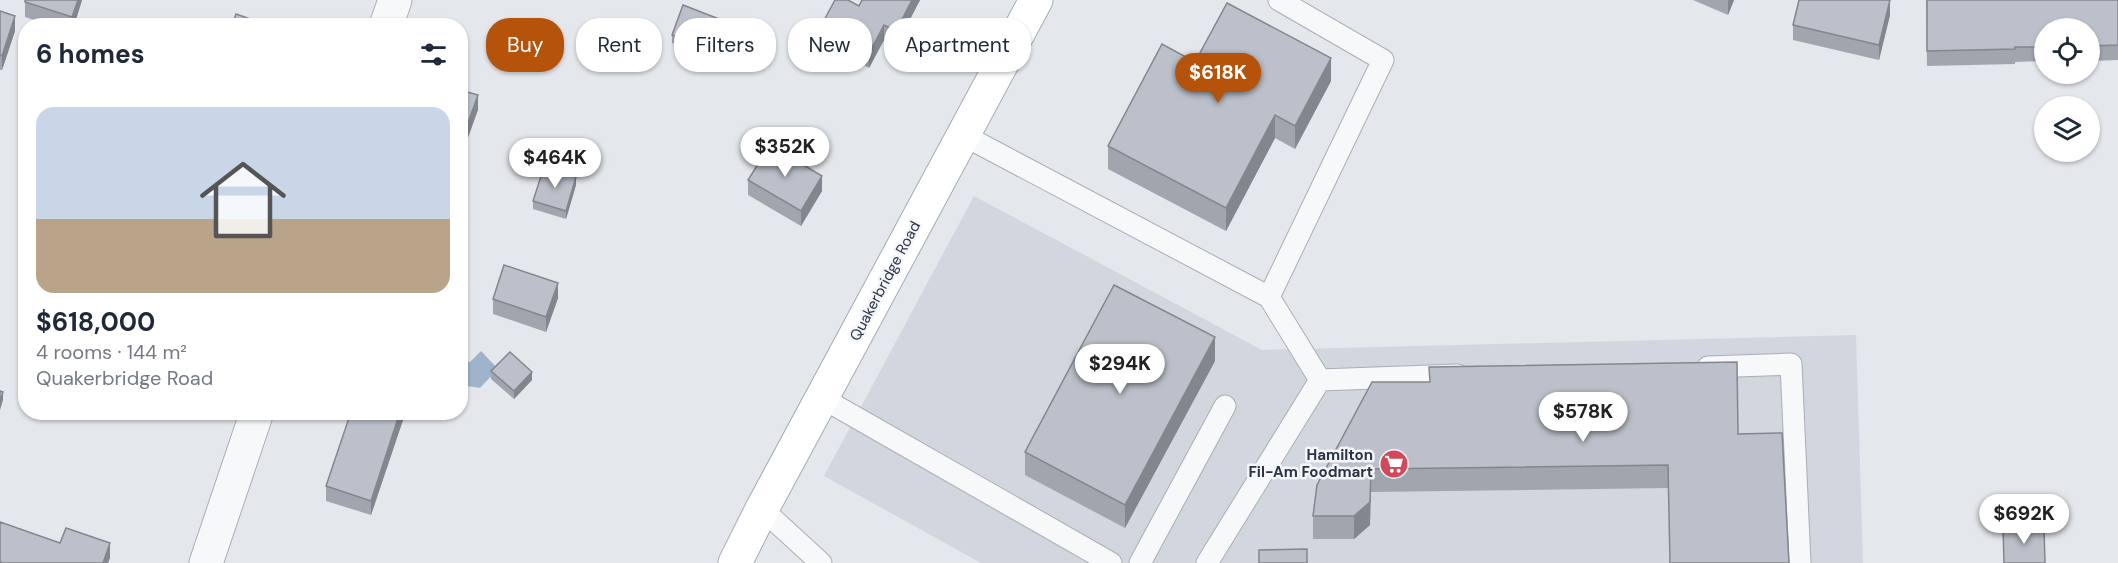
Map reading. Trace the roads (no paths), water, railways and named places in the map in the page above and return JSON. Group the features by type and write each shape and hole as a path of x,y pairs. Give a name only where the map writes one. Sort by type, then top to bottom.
{"main road":[{"name":"Quakerbridge Road","path":"735,563 1036,0"}],"street":[{"path":"389,18 395,0"},
{"path":"206,563 253,420"}],"lane":[{"path":"1269,297 1383,60 1279,0"},
{"path":"963,135 1269,297 1320,380"},
{"path":"1685,368 1791,364 1800,563"},
{"path":"1320,380 1473,375"},
{"path":"1207,563 1320,380"},
{"path":"822,398 1112,563"},
{"path":"1140,563 1225,406"},
{"path":"762,509 821,563"}],"water":[{"path":"481,351 498,369 480,388 468,386 468,362"}],"place":[{"name":"Hamilton Fil-Am Foodmart","path":"1394,464"}]}
